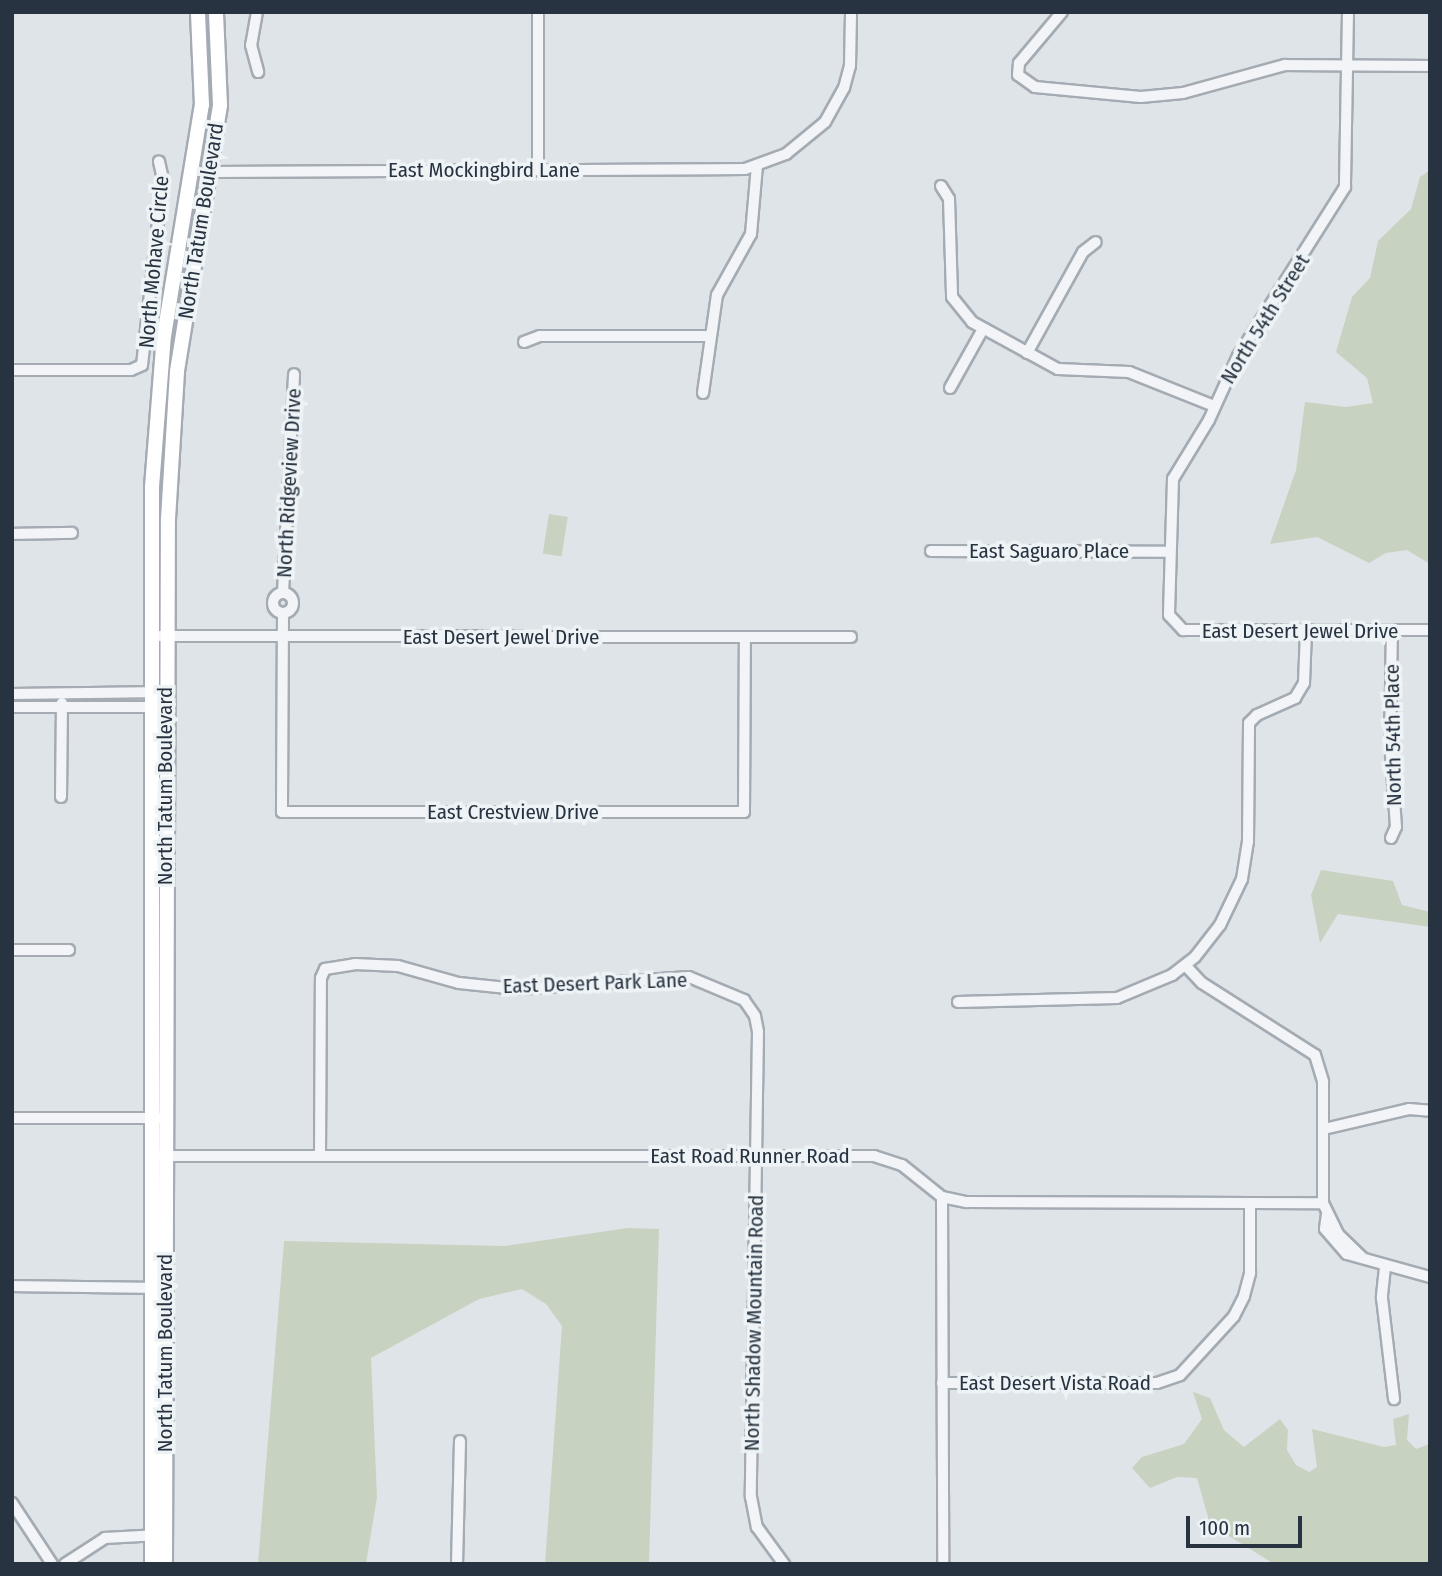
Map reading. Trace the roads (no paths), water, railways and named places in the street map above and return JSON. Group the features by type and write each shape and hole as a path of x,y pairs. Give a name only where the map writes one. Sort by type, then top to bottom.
{"main road":[{"name":"North Tatum Boulevard","path":"165,1564 159,1535 158,636 152,487 163,336 202,105 198,12"},
{"name":"North Tatum Boulevard","path":"158,636 174,397 211,172 220,83 216,12"},
{"path":"163,336 175,314 199,189 211,172"},
{"name":"North Tatum Boulevard","path":"152,1564 159,1535"}],"street":[{"path":"257,12 251,45 258,72"},
{"path":"538,12 538,170"},
{"name":"East Mockingbird Lane","path":"211,172 730,170 757,166 803,144 836,104 850,66 851,12"},
{"path":"1062,12 1025,53 1018,71 1024,82 1035,87 1141,97 1183,93 1270,67 1430,66"},
{"name":"North 54th Street","path":"1172,622 1168,552 1173,479 1214,407 1238,356 1345,187 1348,12"},
{"name":"North Mohave Circle","path":"12,370 131,370 142,365 163,179 159,160"},
{"path":"703,393 709,336 717,295 751,234 757,166"},
{"path":"941,186 948,199 953,298 959,310 983,329 1058,369 1129,372 1214,407"},
{"path":"1027,353 1083,252 1096,242"},
{"path":"950,387 983,329"},
{"path":"524,342 540,336 709,336"},
{"name":"North Ridgeview Drive","path":"282,812 283,613 273,605 276,595 283,593 294,374"},
{"path":"12,534 72,533"},
{"name":"East Saguaro Place","path":"931,551 1168,552"},
{"name":"East Desert Jewel Drive","path":"1172,622 1183,630 1430,630"},
{"path":"958,1002 1105,1000 1142,991 1186,966 1220,925 1242,878 1248,842 1249,723 1257,715 1295,698 1304,683 1306,631"},
{"name":"North 54th Place","path":"1391,838 1396,827 1390,742 1392,631"},
{"name":"East Desert Jewel Drive","path":"158,636 851,637"},
{"name":"East Crestview Drive","path":"282,812 744,812 745,638"},
{"path":"12,694 62,693 158,700"},
{"path":"61,797 62,693"},
{"path":"12,707 62,707 158,700"},
{"path":"12,950 69,950"},
{"name":"East Desert Park Lane","path":"320,1155 321,978 325,969 355,964 398,966 458,983 517,989 673,976 706,982 739,996"},
{"path":"1186,966 1202,983 1315,1055 1323,1082 1323,1203 1327,1214 1324,1222 1329,1237 1347,1254 1385,1267 1430,1277"},
{"name":"North Shadow Mountain Road","path":"739,996 758,1024 751,1497 757,1527 784,1564"},
{"path":"1324,1129 1409,1109 1430,1111"},
{"path":"12,1118 159,1118"},
{"name":"East Road Runner Road","path":"158,1156 886,1158 911,1170 942,1197"},
{"path":"943,1564 942,1197 966,1202 1323,1203"},
{"name":"East Desert Vista Road","path":"942,1383 1157,1383 1180,1375 1234,1316 1244,1296 1250,1273 1250,1203"},
{"path":"1385,1267 1382,1298 1394,1399"},
{"path":"12,1286 159,1288"},
{"path":"457,1564 460,1440"},
{"path":"12,1503 52,1564"},
{"path":"65,1564 105,1538 159,1535"}]}
